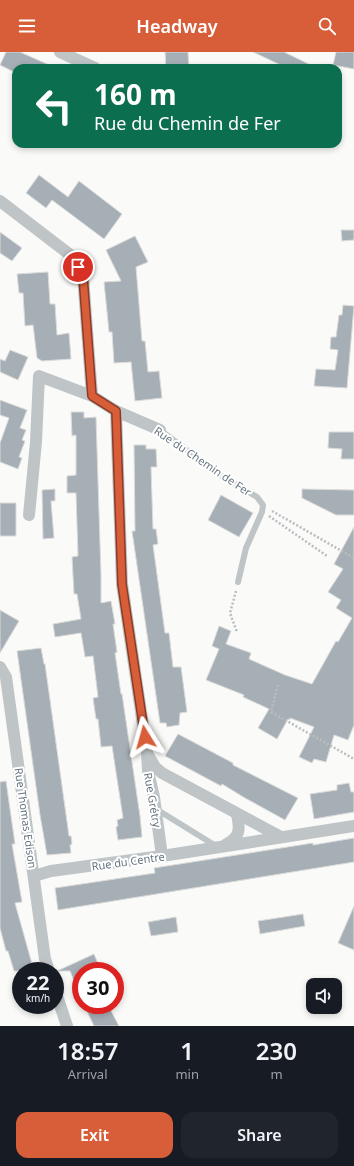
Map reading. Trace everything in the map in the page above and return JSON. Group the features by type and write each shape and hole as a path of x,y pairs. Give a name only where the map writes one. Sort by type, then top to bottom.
{"street":[{"path":"60,52 86,64"},
{"path":"0,202 73,257 83,276 92,396"},
{"name":"Rue du Chemin de Fer","path":"29,515 36,442 38,376 92,396 116,411 160,430"},
{"name":"Rue Grétry","path":"116,411 122,584 147,752 148,771 162,856"},
{"name":"Rue Thomas Edison","path":"0,667 6,677 29,852 34,876 46,962"},
{"path":"147,752 158,770 281,837"},
{"path":"155,807 157,788 161,782 170,780 178,782"},
{"name":"Rue du Centre","path":"220,847 233,841 237,836 240,828 237,814"},
{"name":"Rue du Centre","path":"34,876 51,871 162,856 354,826"},
{"path":"60,1014 63,1025"}],"lane":[{"name":"Rue du Chemin de Fer","path":"160,430 220,474 257,497 260,500 262,509"},
{"path":"238,582 246,548 262,509"},
{"path":"155,807 220,847"}],"path":[{"path":"262,509 328,556"},
{"path":"262,509 354,558"},
{"path":"237,632 230,613 238,582"},
{"path":"278,685 271,712 354,759"}],"building":[{"path":"6,52 20,52 47,64 12,64 12,71 0,65"},
{"path":"165,52 188,52 189,64 166,64"},
{"path":"253,52 284,52 309,64 278,64"},
{"path":"336,52 354,52 354,69 342,67 342,64 333,64"},
{"path":"39,175 68,197 79,181 122,214 104,239 52,200 46,208 26,193"},
{"path":"341,230 354,230 354,240 342,241"},
{"path":"0,232 22,248 12,261 0,253"},
{"path":"135,236 148,262 136,267 142,341 145,341 148,372 159,371 162,398 135,401 131,362 114,363 112,332 109,332 104,282 121,281 106,250"},
{"path":"48,272 50,304 55,304 57,335 69,333 71,359 42,361 37,358 33,325 25,326 23,293 19,293 17,274"},
{"path":"343,305 354,306 347,388 314,386 316,369 335,370 338,350 330,349 331,337 336,337 339,315 342,315"},
{"path":"10,350 28,357 18,380 0,372 0,359 5,361"},
{"path":"0,400 27,410 20,428 26,430 22,440 25,441 19,457 22,458 18,469 0,462 0,443 9,418 0,415"},
{"path":"71,412 84,412 84,418 96,417 101,603 111,601 115,624 113,624 117,652 115,653 142,837 118,840 116,827 118,826 117,820 123,818 112,746 101,747 98,719 96,719 93,698 98,697 93,656 85,657 81,633 55,637 53,624 81,619 77,594 74,594 72,557 78,556 76,493 67,493 67,476 76,475 76,435 72,436"},
{"path":"329,432 354,432 354,459 341,459 342,449 328,448"},
{"path":"134,445 146,445 146,449 156,449 157,467 151,467 153,529 156,529 158,544 153,545 165,633 169,633 173,667 181,667 187,712 180,713 179,725 167,727 166,723 160,723 132,531 135,531"},
{"path":"55,489 55,501 51,501 54,538 43,539 42,490"},
{"path":"302,489 354,490 354,515 336,515 302,498"},
{"path":"221,495 253,513 239,537 208,520"},
{"path":"0,503 16,503 16,536 0,536"},
{"path":"354,527 354,725 348,740 334,735 326,762 314,759 312,763 299,757 314,727 290,718 277,739 258,728 269,709 243,697 244,695 206,680 219,649 212,646 219,626 231,631 226,644 251,653 249,659 285,675 312,684 336,641 338,642 352,618 336,608 341,600 328,592 343,569 334,564"},
{"path":"0,610 19,621 0,653"},
{"path":"41,648 45,664 69,836 71,836 71,853 47,855 40,815 17,651"},
{"path":"178,734 233,763 233,765 298,798 285,820 222,784 221,786 165,756"},
{"path":"6,781 15,844 12,844 22,902 15,903 31,962 12,962 12,964 8,951 6,951 0,928 0,782"},
{"path":"349,783 351,792 354,792 354,812 314,819 310,794 337,790 337,785"},
{"path":"354,838 354,862 58,910 55,888 155,873 154,868"},
{"path":"354,906 354,950 338,943"},
{"path":"303,914 305,926 260,934 258,921"},
{"path":"176,917 178,932 151,936 148,922"},
{"path":"94,954 97,962 77,962"},
{"path":"72,964 72,976 70,971 64,971 64,968"},
{"path":"88,1014 113,1014 119,1026 94,1026"}],"route":[{"path":"78,267 83,276 92,396 116,411 122,584 145,737"}]}
